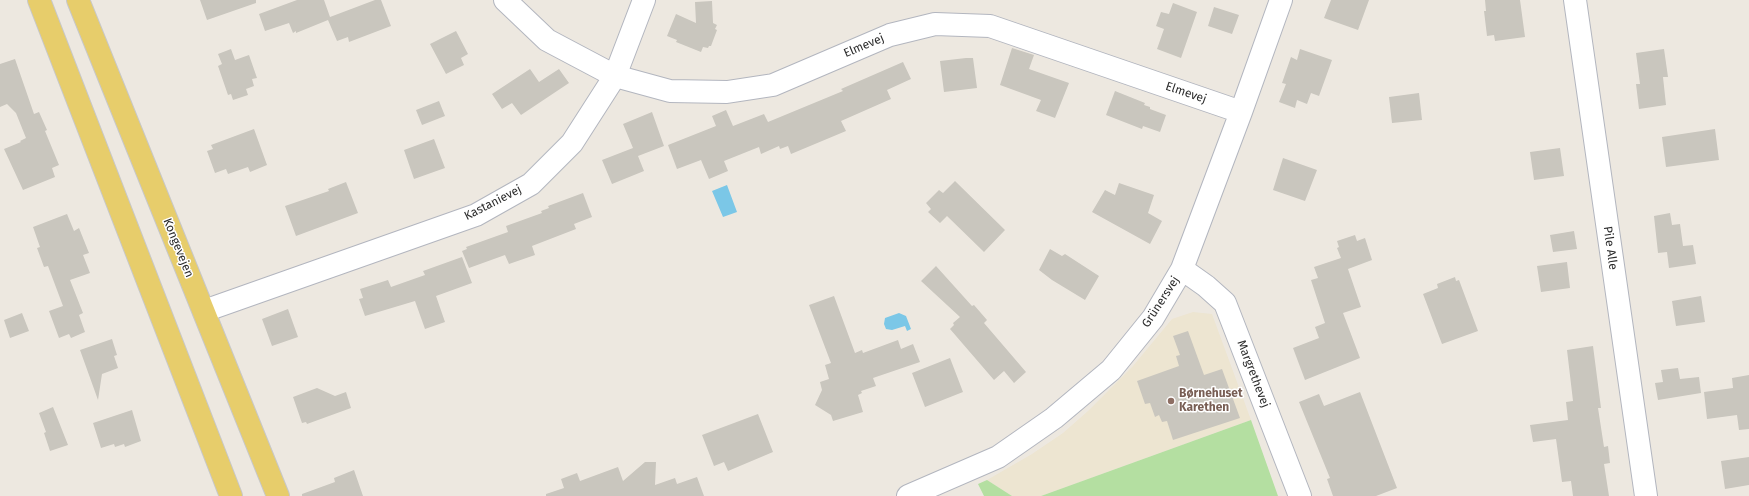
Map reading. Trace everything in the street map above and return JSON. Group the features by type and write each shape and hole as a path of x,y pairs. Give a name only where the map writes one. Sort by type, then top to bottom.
{"main road":[{"path":"39,0 231,496"},
{"name":"Kongevejen","path":"78,0 278,496"}],"street":[{"name":"Elmevej","path":"505,0 548,40 615,76 670,91 727,92 773,85 890,35 935,24 990,26 1241,112"},
{"name":"Kastanievej","path":"204,311 476,215 531,184 572,143 615,76 644,0"},
{"name":"Grünersvej","path":"908,496 998,457 1054,418 1111,370 1153,318 1182,269 1281,0"},
{"name":"Pile Alle","path":"1575,0 1646,496"},
{"name":"Margrethevej","path":"1182,269 1206,286 1226,303 1300,496"}],"shaded area":[{"name":"Børnehuset Karethen","path":"1193,312 1212,314 1251,420 1041,496 1012,496 987,480 1032,454 1063,433 1088,411 1133,366 1172,319"}],"green space":[{"path":"1251,420 1278,496 1041,496"},
{"path":"987,480 1012,496 984,496 978,484"}],"water":[{"path":"727,185 737,212 723,217 712,191"},
{"path":"899,313 906,316 911,329 907,331 905,326 892,330 886,329 884,324 885,318"}],"building":[{"path":"200,0 256,0 256,3 207,20"},
{"path":"297,0 324,0 330,17 375,0 381,0 391,26 349,42 348,37 337,41 328,20 296,33 296,31 293,33 289,23 265,31 259,14"},
{"path":"1331,0 1369,0 1358,30 1324,18"},
{"path":"1485,0 1520,0 1525,37 1495,41 1494,35 1487,36 1484,11 1486,11"},
{"path":"712,1 713,23 717,25 715,29 717,30 711,46 708,48 703,47 701,52 676,42 677,40 667,36 676,14 696,23 695,2"},
{"path":"1173,3 1197,12 1181,58 1157,49 1164,29 1156,26 1161,12 1169,14"},
{"path":"1214,7 1239,15 1232,34 1208,26"},
{"path":"456,31 468,54 461,58 464,65 446,74 430,44"},
{"path":"1012,48 1034,55 1029,69 1069,83 1055,118 1036,111 1041,100 1000,85"},
{"path":"231,49 235,60 249,55 257,78 252,79 254,86 246,89 248,95 233,100 231,94 228,95 218,66 222,64 218,54"},
{"path":"1300,49 1332,60 1319,96 1311,93 1307,104 1297,100 1295,108 1279,102 1286,84 1282,83 1291,57 1297,60"},
{"path":"1664,49 1668,77 1663,77 1666,105 1639,109 1636,84 1640,84 1636,53"},
{"path":"973,58 977,88 944,92 940,61"},
{"path":"15,59 34,114 39,112 59,165 52,168 55,177 23,190 4,149 21,142 20,141 26,138 16,113 7,104 0,107 0,64"},
{"path":"903,62 911,79 887,90 891,99 841,121 846,131 791,154 788,146 780,149 779,146 761,154 759,147 724,161 728,171 709,179 701,160 677,169 668,145 716,126 712,116 726,110 733,126 764,114 768,122 843,91 841,89"},
{"path":"530,69 539,82 559,69 569,83 521,115 512,103 502,109 492,94"},
{"path":"1115,91 1145,103 1144,105 1150,107 1150,109 1166,115 1160,132 1143,126 1142,129 1106,115"},
{"path":"1419,93 1422,120 1392,123 1389,97"},
{"path":"439,101 445,116 422,125 416,110"},
{"path":"652,112 664,146 638,156 644,171 612,184 602,160 633,148 623,124"},
{"path":"254,129 267,165 250,172 248,167 228,174 226,169 215,173 207,151 213,149 211,145"},
{"path":"1715,129 1719,160 1666,167 1662,137"},
{"path":"434,139 445,168 414,179 404,150"},
{"path":"1560,148 1564,176 1534,180 1530,152"},
{"path":"1283,158 1317,170 1305,201 1273,190"},
{"path":"955,181 1005,230 984,252 947,216 940,223 928,212 931,209 926,203 939,190 943,193"},
{"path":"346,182 358,213 296,236 285,206 329,191 328,189"},
{"path":"1119,183 1154,195 1148,213 1162,221 1150,244 1092,212 1105,190 1115,195"},
{"path":"583,193 592,217 574,224 576,229 532,246 535,255 509,264 505,255 469,268 462,251 467,249 466,247 508,232 506,226 542,213 541,211 549,208 548,206"},
{"path":"1670,213 1672,225 1680,224 1683,246 1693,245 1696,264 1669,268 1667,252 1658,253 1654,216"},
{"path":"67,214 74,231 79,228 89,253 83,255 90,273 70,280 83,313 79,315 85,332 71,338 69,334 59,338 49,311 63,306 48,266 44,267 37,248 40,247 33,227"},
{"path":"1574,231 1577,249 1553,252 1550,235"},
{"path":"1355,235 1357,241 1365,238 1372,260 1348,269 1361,307 1343,313 1360,358 1305,380 1293,348 1319,338 1315,327 1325,323 1311,280 1318,278 1314,267 1341,258 1337,248 1339,247 1337,241"},
{"path":"1050,249 1062,256 1065,254 1099,276 1085,300 1052,280 1039,270"},
{"path":"462,257 472,283 436,296 445,322 425,329 415,301 365,316 359,299 363,298 360,289 388,280 391,287 425,275 423,271"},
{"path":"1567,262 1570,288 1541,292 1537,266"},
{"path":"936,266 972,306 974,305 987,320 984,323 1026,372 1014,383 1004,371 994,380 950,329 954,325 953,323 960,317 921,281"},
{"path":"1455,277 1456,281 1459,280 1478,331 1442,344 1423,294 1438,288 1437,284"},
{"path":"834,296 855,353 862,350 863,353 898,340 901,349 913,344 920,362 873,378 876,386 861,391 862,393 858,395 863,412 833,421 831,415 815,405 822,390 820,382 829,379 825,365 831,363 809,305"},
{"path":"1701,296 1705,322 1676,326 1672,301"},
{"path":"288,309 298,337 272,346 262,319"},
{"path":"22,313 29,331 10,338 4,320"},
{"path":"1188,331 1204,375 1222,369 1240,418 1173,440 1167,421 1162,422 1159,415 1155,417 1150,403 1145,404 1137,381 1179,366 1176,356 1180,355 1173,336"},
{"path":"112,339 117,355 114,356 118,368 102,374 98,400 80,350"},
{"path":"1593,346 1601,408 1598,408 1604,447 1608,446 1610,463 1604,464 1609,496 1573,496 1571,481 1562,482 1556,439 1533,442 1530,425 1568,420 1566,402 1573,401 1567,350"},
{"path":"950,358 963,392 925,407 912,373"},
{"path":"1678,368 1680,379 1699,377 1701,393 1658,400 1655,383 1663,382 1661,370"},
{"path":"1749,375 1749,429 1739,430 1737,415 1707,419 1704,392 1733,388 1732,378"},
{"path":"317,388 335,396 346,392 351,408 307,424 306,422 302,423 293,397"},
{"path":"1360,392 1397,488 1376,496 1333,496 1327,479 1330,478 1299,402 1319,394 1324,406"},
{"path":"53,407 68,445 50,451 44,433 46,432 39,413"},
{"path":"132,410 141,441 125,447 124,444 115,447 114,444 101,448 93,423"},
{"path":"758,414 773,452 728,471 724,462 714,466 702,435"},
{"path":"1749,457 1749,485 1725,489 1721,461"},
{"path":"645,462 656,462 655,485 675,478 677,484 697,477 704,496 546,496 546,494 564,488 561,479 577,473 580,481 618,467 623,481"},
{"path":"354,470 363,496 302,496 302,494 335,482 334,478"}],"place":[{"name":"Børnehuset Karethen","path":"1171,401"}]}
